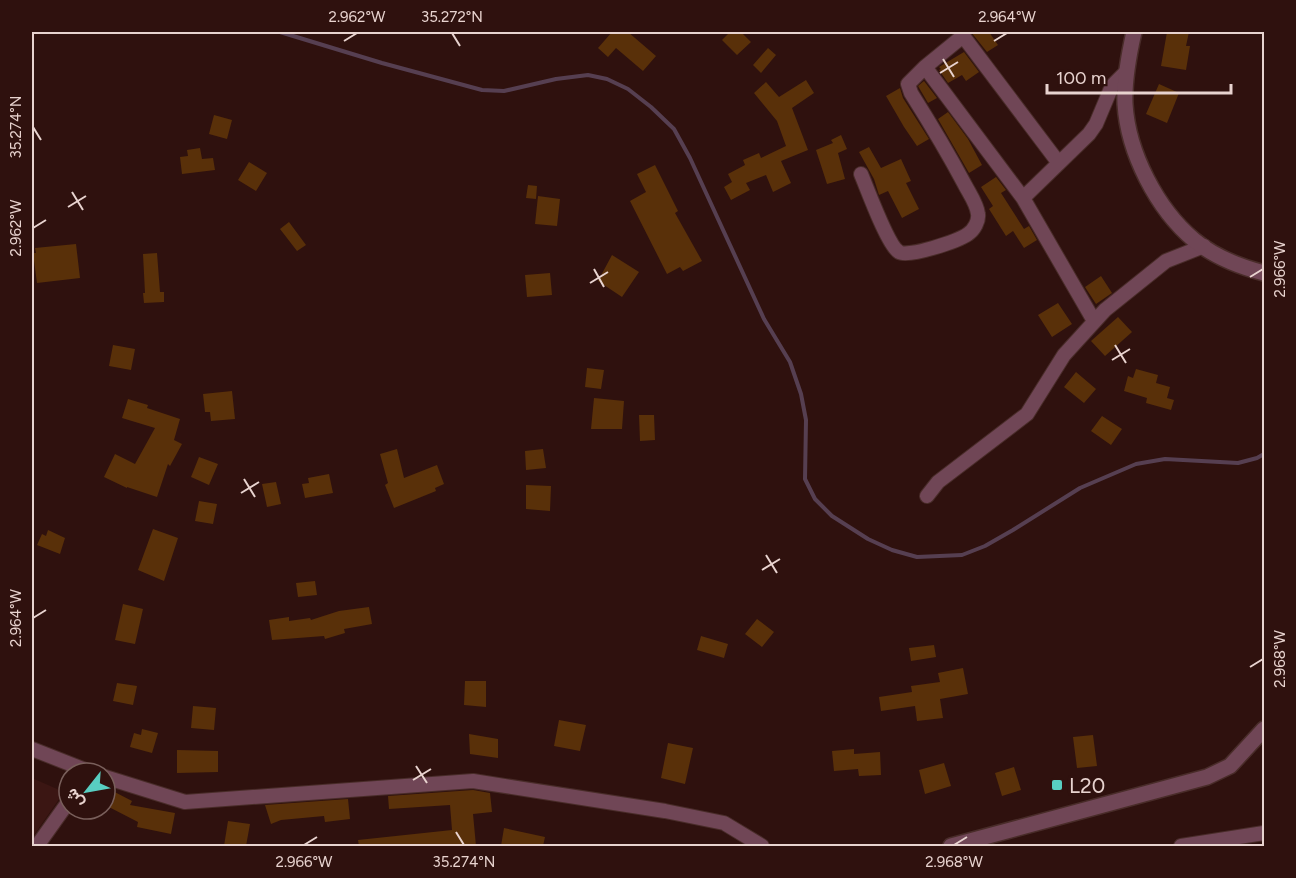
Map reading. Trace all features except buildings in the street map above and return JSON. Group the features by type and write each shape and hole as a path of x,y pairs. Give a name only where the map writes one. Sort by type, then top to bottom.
{"street":[{"path":"1134,32 1127,71 1125,104 1131,138 1141,165 1171,216 1195,240 1220,256 1264,273"},
{"path":"861,174 892,245 902,254 908,255 942,245 968,234 973,229 978,216 974,202 947,150 908,85 910,80 963,36 1058,162"},
{"path":"925,67 1023,198 1094,321"},
{"path":"1023,198 1089,134 1096,124 1112,87 1127,71"},
{"path":"927,496 938,482 1027,414 1035,404 1052,370 1064,355 1094,321 1128,290 1166,261 1204,246"},
{"path":"951,846 1207,777 1230,766 1264,729"},
{"path":"32,749 62,761"},
{"path":"117,781 185,802 473,781 665,811 724,823 762,846"},
{"path":"37,846 57,818"},
{"path":"1181,846 1264,833"}],"shaded area":[{"path":"32,778 57,789 57,802 32,838"}],"waterway":[{"path":"280,32 482,90 504,91 556,79 588,75 607,79 628,89 651,107 674,129 690,158 764,319 790,362 801,394 806,420 805,479 815,499 832,516 868,539 892,550 917,557 962,555 985,546 1080,488 1136,464 1165,459 1238,463 1264,454"}],"place":[{"name":"L20","path":"1057,785"}]}
